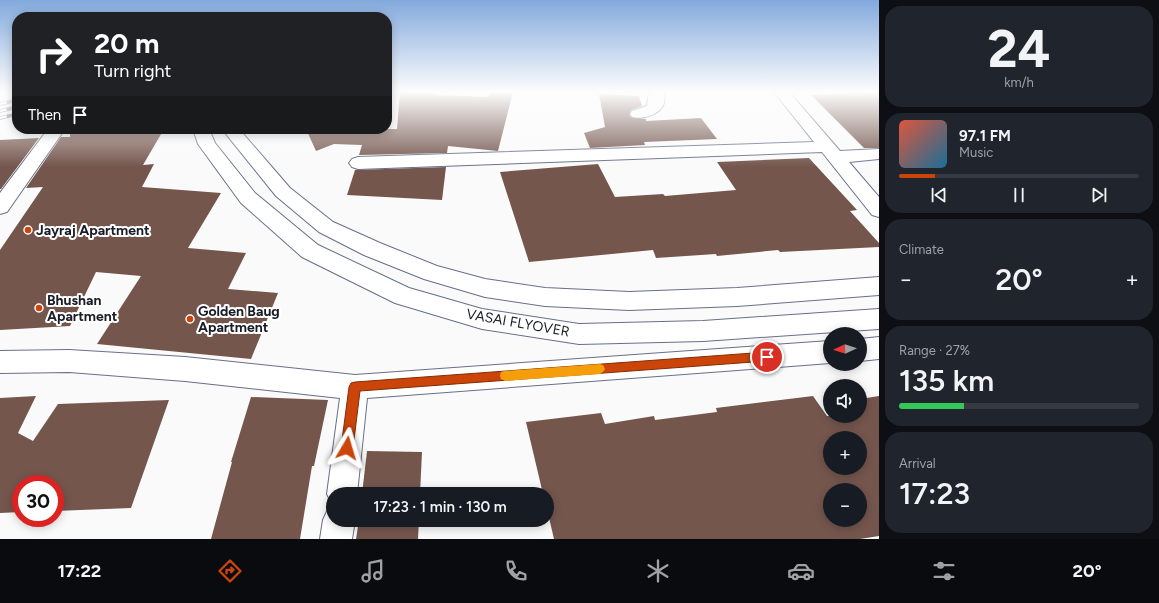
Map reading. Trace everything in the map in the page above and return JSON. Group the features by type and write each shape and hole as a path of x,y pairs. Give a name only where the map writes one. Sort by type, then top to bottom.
{"street":[{"path":"807,117 832,152 879,210"},
{"path":"0,207 53,134"},
{"name":"VASAI FLYOVER","path":"203,134 207,144 248,198 310,251 403,296 482,319 580,334 703,331 879,319"},
{"name":"VASAI FLYOVER","path":"234,134 283,192 326,227 372,249 432,272 485,288 545,297 629,301 737,297 876,286"},
{"path":"358,163 832,152 879,154"},
{"path":"867,349 879,348"},
{"path":"0,362 69,361 185,369 355,387 823,353"},
{"path":"343,487 355,387"},
{"path":"336,539 338,527"}],"building":[{"path":"398,117 507,117 498,151 448,146 447,153 359,155 362,145 334,144 316,151 308,134 392,134 392,129 397,129"},
{"path":"603,117 631,117 646,119 646,121 701,118 717,139 644,142 645,145 590,148 584,133 605,127"},
{"path":"833,117 879,117 879,148 864,148"},
{"path":"70,134 161,134 143,165 154,164 142,187 221,193 188,248 246,253 228,289 278,293 251,359 97,344 141,276 96,272 70,326 0,330 0,250 43,187 26,188 61,137 70,137"},
{"path":"39,138 1,189 0,189 0,140"},
{"path":"809,158 857,210 850,211 879,243 879,247 780,252 778,250 717,256 716,254 656,258 653,250 529,262 500,172 598,164 615,197 663,194 665,196 736,190 717,162"},
{"path":"446,167 442,200 347,195 355,170"},
{"path":"36,396 18,433 33,441 58,404 169,400 131,508 64,511 64,475 12,475 12,512 0,513 0,398"},
{"path":"813,396 823,410 823,423 867,423 867,398 879,396 879,536 860,539 554,539 551,527 554,527 554,487 541,487 526,422 601,413 605,424 654,416 655,420 717,412 716,408"},
{"path":"251,397 328,400 314,466 312,466 300,539 211,539 231,462"},
{"path":"367,451 422,452 420,487 363,487"},
{"path":"358,527 419,527 418,539 356,539"}],"slow traffic":[{"path":"505,376 600,369"}],"place":[{"name":"Jayraj Apartment","path":"28,230"},
{"name":"Bhushan Apartment","path":"39,308"},
{"name":"Golden Baug Apartment","path":"190,319"}],"route":[{"path":"347,448 355,387 767,357"}]}
